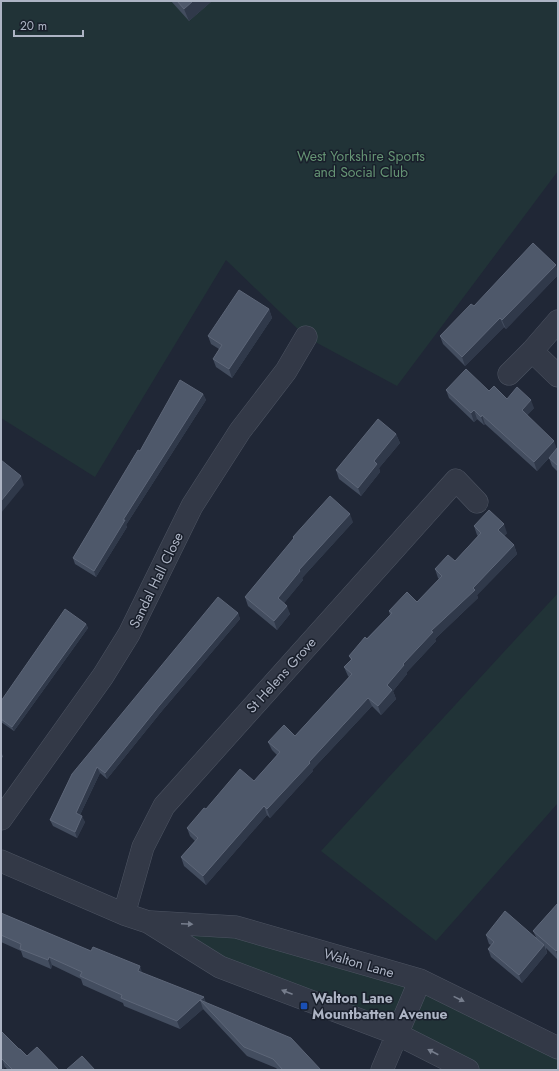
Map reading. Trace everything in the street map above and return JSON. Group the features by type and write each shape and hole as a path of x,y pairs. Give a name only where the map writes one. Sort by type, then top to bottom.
{"street":[{"path":"509,374 532,351 558,321"},
{"name":"Sandal Hall Close","path":"1,819 107,670 129,634 192,506 240,431 286,372 306,337"},
{"path":"532,351 558,376"},
{"name":"St Helens Grove","path":"124,914 143,847 164,806 456,480 477,502"},
{"name":"Walton Lane","path":"1,861 124,914 148,922 220,967 396,1034 468,1070"},
{"name":"Walton Lane","path":"148,922 236,927 420,980 558,1048"},
{"path":"382,1070 420,980"}],"green space":[{"name":"West Yorkshire Sports and Social Club","path":"1,1 558,1 558,171 397,386 306,337 226,260 95,477 1,418"},
{"path":"558,593 558,803 436,941 321,851"},
{"path":"148,922 236,927 420,980 558,1048 558,1070 468,1070 220,967"}],"building":[{"path":"177,1 193,1 184,9"},
{"path":"533,243 556,265 502,320 500,318 462,357 440,336 471,304 474,306"},
{"path":"239,290 269,309 229,369 213,359 222,345 208,336"},
{"path":"466,369 489,391 494,386 507,399 517,387 531,400 522,410 554,441 534,462 482,415 481,417 474,410 471,413 446,390"},
{"path":"180,380 203,394 123,520 125,520 94,571 73,558 138,450 140,451"},
{"path":"378,419 396,434 374,461 377,464 358,488 336,470"},
{"path":"558,447 558,466 549,458"},
{"path":"1,460 21,476 1,501"},
{"path":"330,496 350,514 299,570 300,571 278,598 287,606 274,621 245,597 294,538 293,537"},
{"path":"489,510 504,524 498,530 514,545 473,588 475,590 431,631 433,632 403,664 404,665 387,685 392,690 378,706 368,698 267,809 264,806 203,876 181,857 198,838 187,828 204,808 206,809 240,769 254,781 280,752 268,742 284,725 295,736 352,674 344,667 352,659 349,656 365,637 367,639 392,613 389,611 407,592 417,602 442,576 435,569 448,555 455,561 481,533 474,526"},
{"path":"218,597 238,613 159,706 105,773 97,767 76,813 82,816 75,832 50,820 72,774"},
{"path":"65,609 86,624 12,727 1,719 1,701"},
{"path":"558,903 558,949 556,951 533,931"},
{"path":"505,911 544,945 519,975 488,949 494,942 486,935"},
{"path":"1,913 91,951 93,947 140,966 138,971 204,997 177,1021 121,998 122,995 80,976 82,972 49,957 48,960 20,949 21,944 1,935"},
{"path":"200,1000 291,1038 321,1070 283,1070 273,1059 244,1047"},
{"path":"1,1031 27,1056 37,1047 59,1070 13,1070 2,1059 1,1060"},
{"path":"82,1056 95,1070 66,1070"}],"place":[{"name":"Walton Lane Mountbatten Avenue","path":"304,1006"}]}
